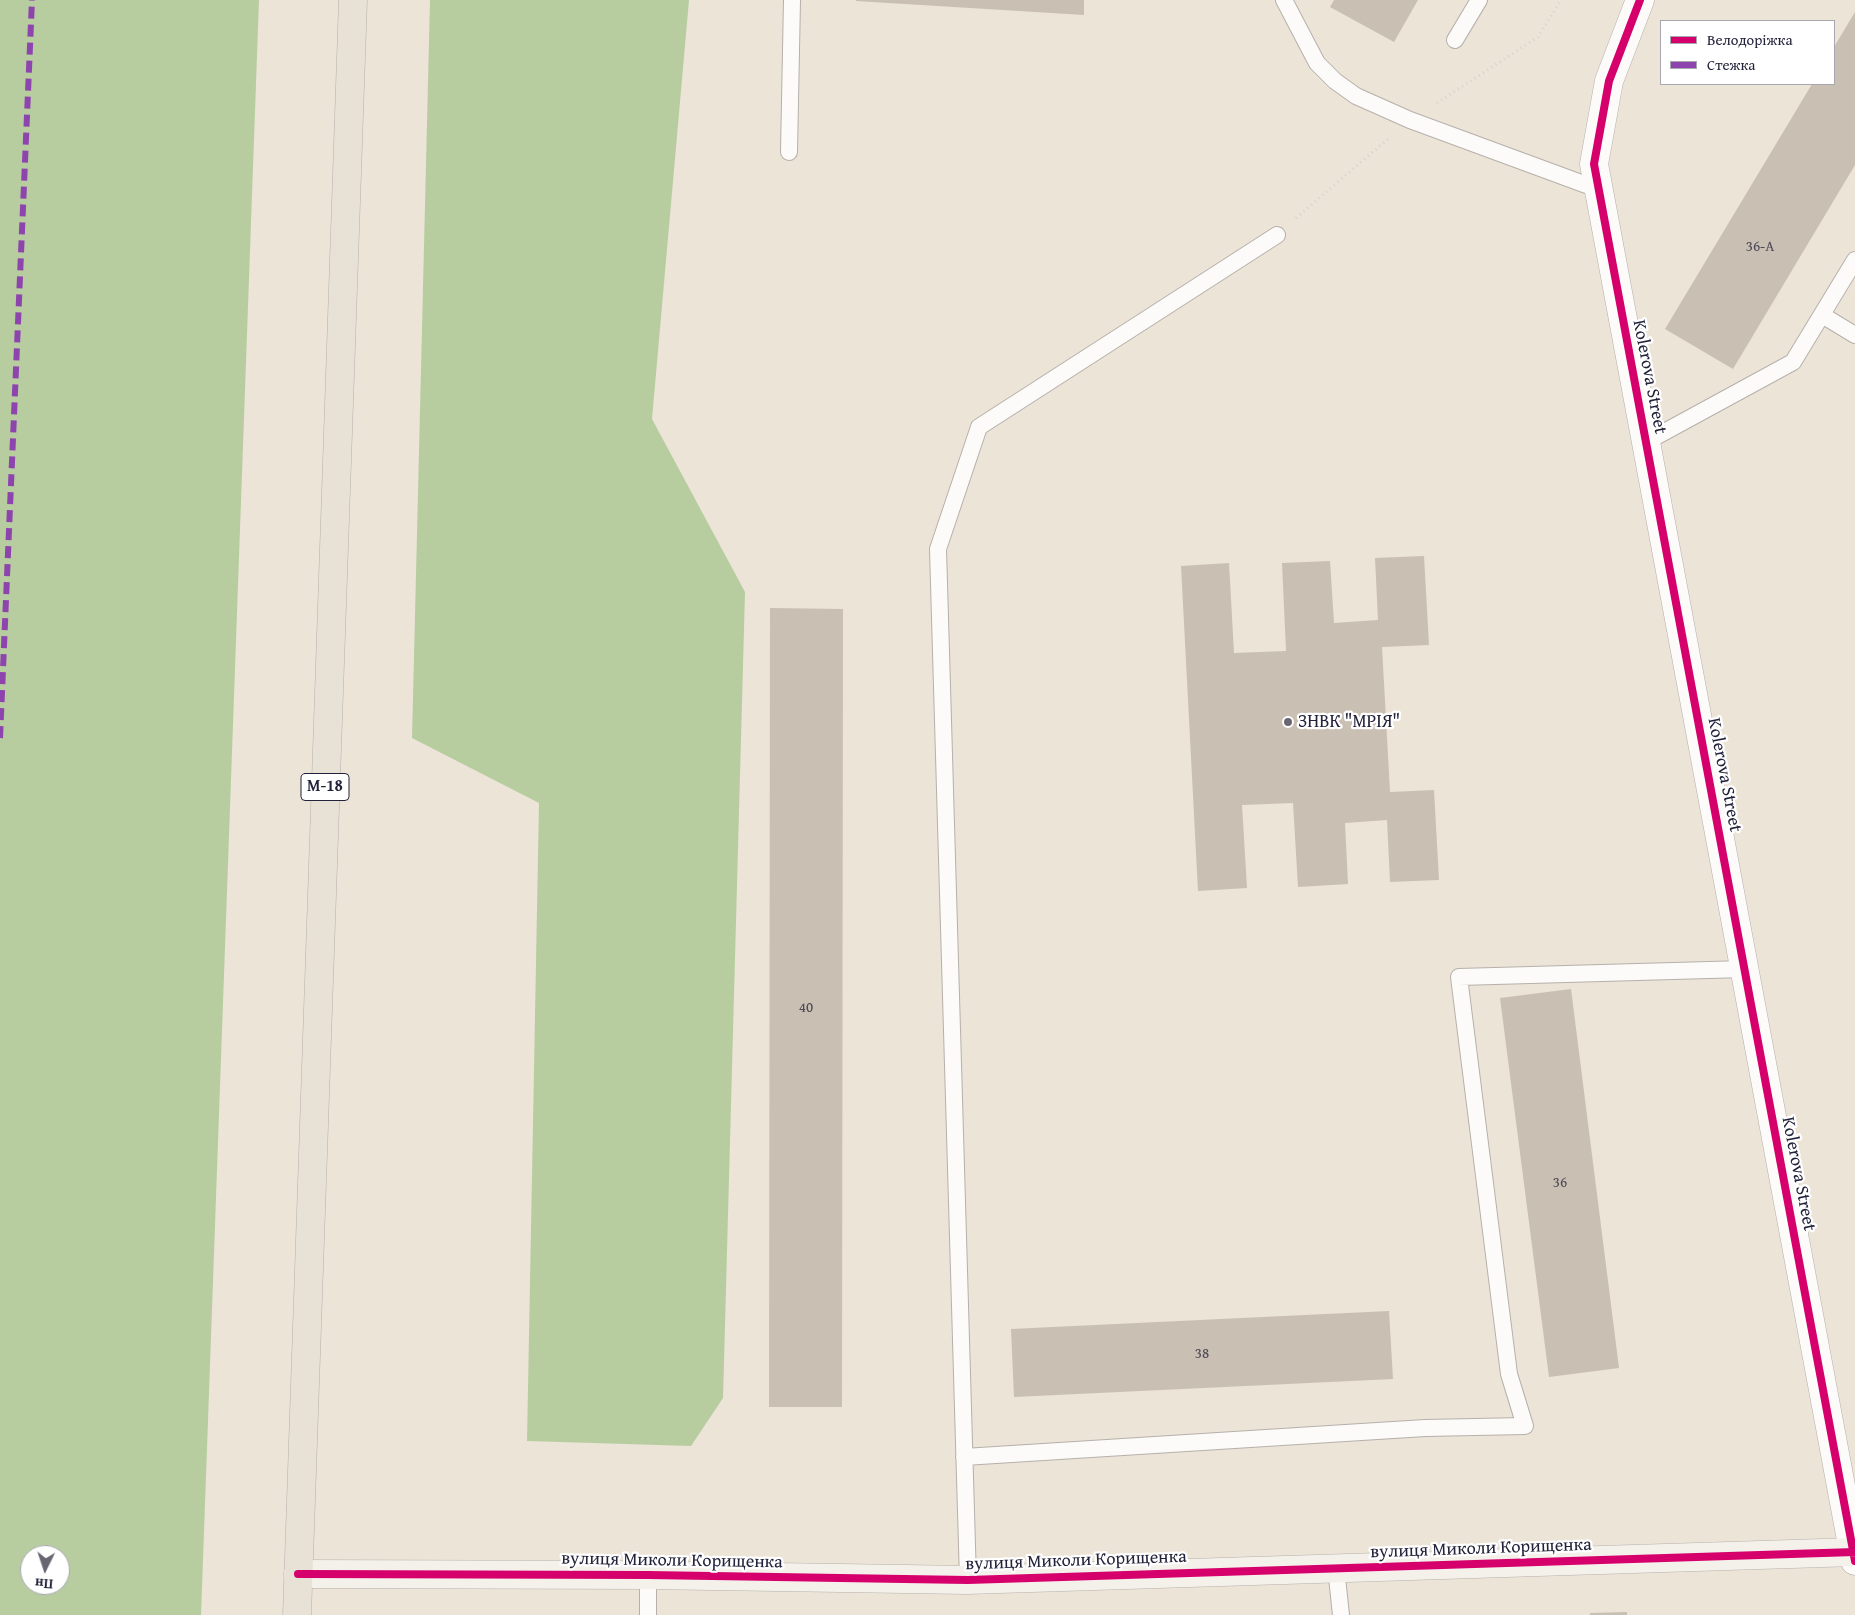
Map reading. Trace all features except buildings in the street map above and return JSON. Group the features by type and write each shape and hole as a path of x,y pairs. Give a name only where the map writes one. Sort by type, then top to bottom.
{"highway":[{"name":"М-18","path":"297,1615 353,0"}],"street":[{"name":"Kolerova Street","path":"1640,0 1609,81 1594,164 1854,1555"},
{"name":"вулиця Миколи Корищенка","path":"298,1574 968,1580 1336,1568 1854,1555"}],"lane":[{"path":"789,152 792,0"},
{"path":"1284,0 1317,63 1335,81 1356,96 1410,120 1600,190"},
{"path":"1456,40 1479,0"},
{"path":"968,1580 938,549 979,427 1277,235"},
{"path":"1646,442 1793,362 1855,260"},
{"path":"1822,315 1855,335"},
{"path":"964,1457 1425,1428 1525,1426 1509,1374 1459,977 1745,969"},
{"path":"1336,1568 1341,1615"},
{"path":"648,1576 648,1615"}],"green space":[{"path":"0,0 259,0 201,1615 0,1615"},
{"path":"430,0 689,0 652,419 745,592 723,1398 691,1446 527,1441 539,803 412,738"}],"marked path":[{"path":"0,738 32,0"}],"cycle path":[{"path":"1640,0 1609,81 1594,164 1855,1561"},
{"path":"298,1574 648,1575 968,1580 1855,1552"}],"place":[{"name":"ЗНВК \"МРІЯ\"","path":"1288,722"}]}
